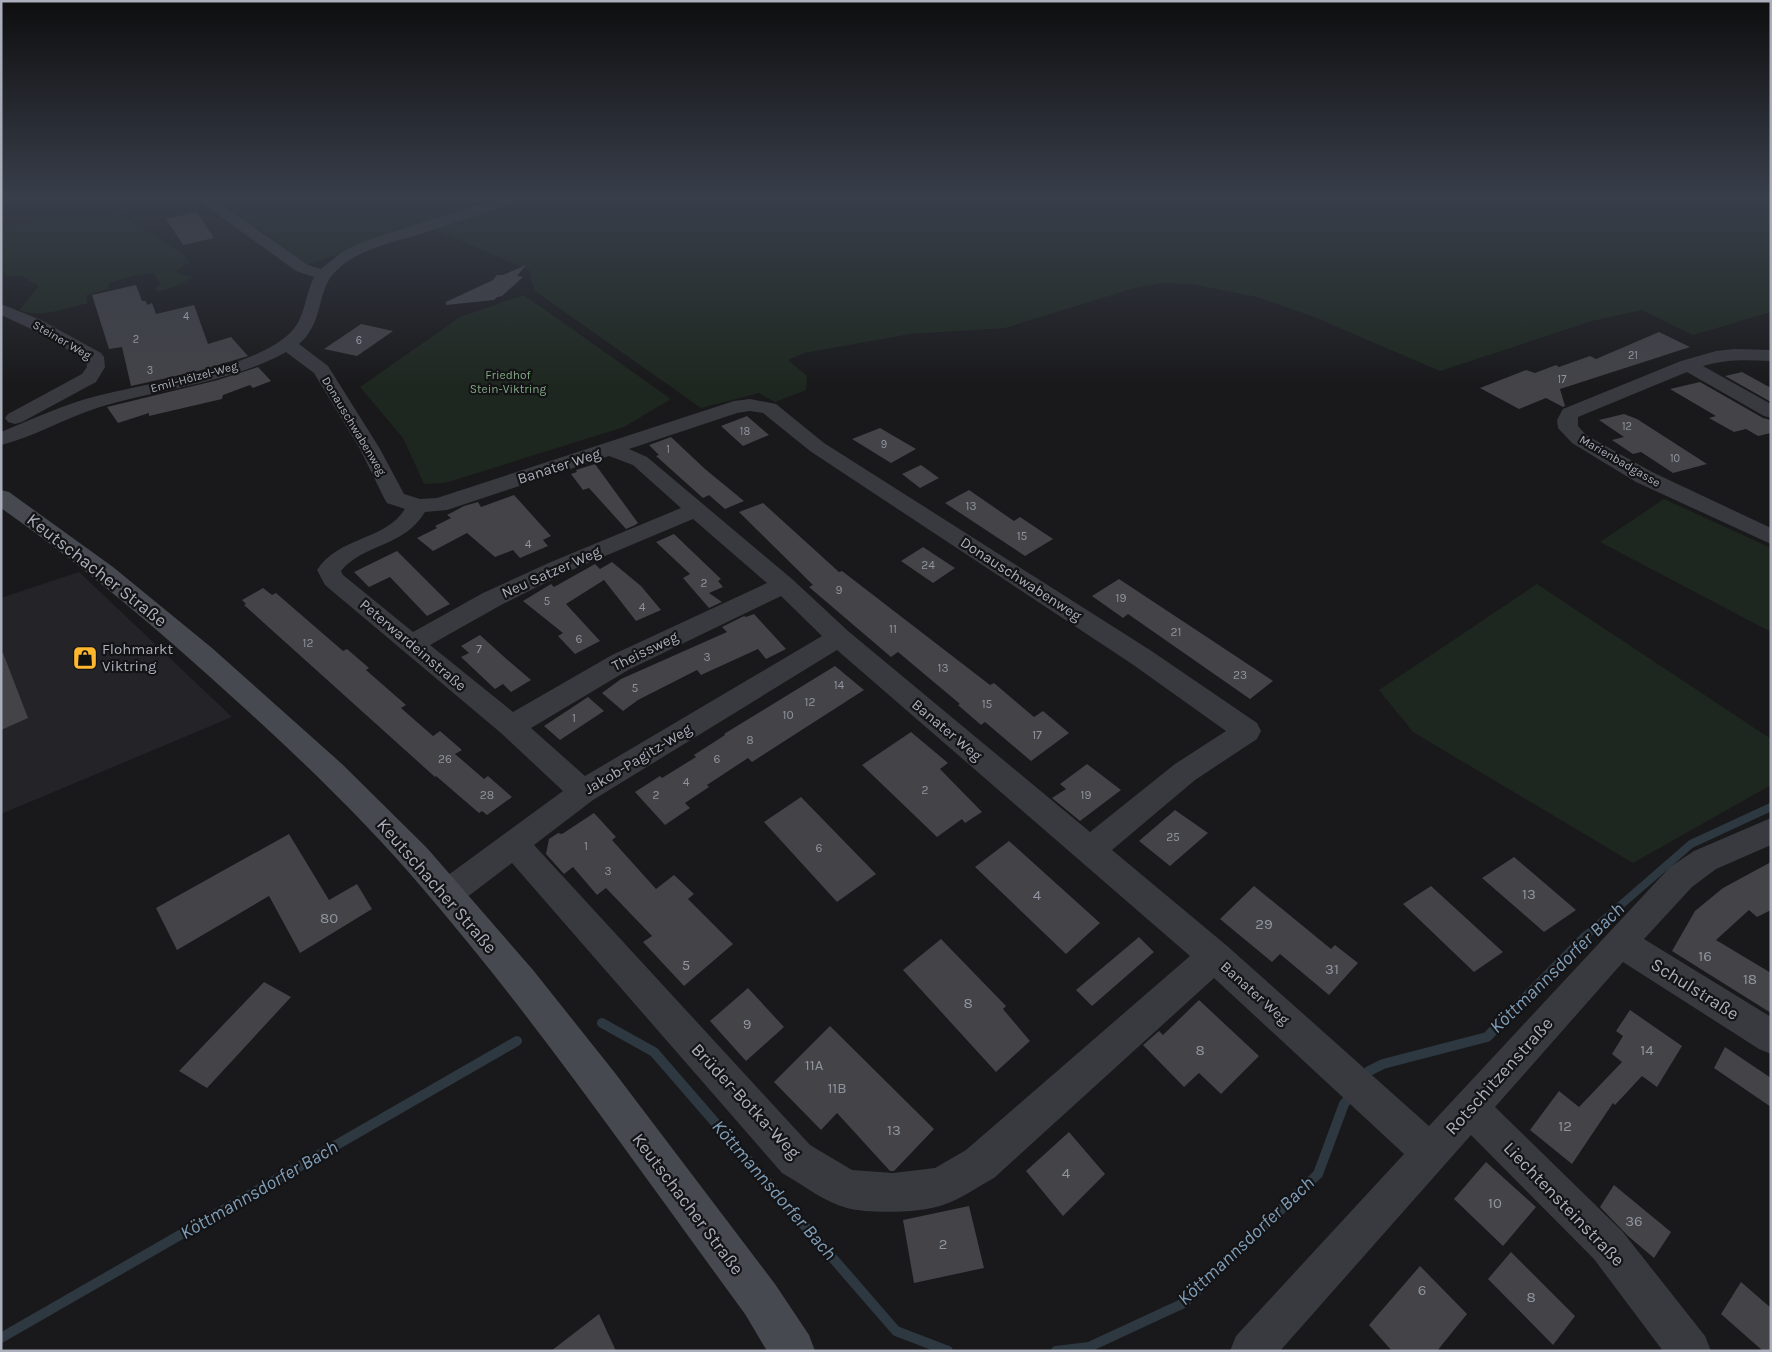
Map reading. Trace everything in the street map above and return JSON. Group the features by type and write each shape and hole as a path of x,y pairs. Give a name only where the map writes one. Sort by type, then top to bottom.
{"main road":[{"name":"Keutschacher Straße","path":"1,498 56,534 204,655 348,786 447,894 534,997 760,1299 793,1351"}],"street":[{"path":"291,260 302,268 323,275 341,260"},
{"name":"Emil-Hölzel-Weg","path":"1,439 82,406 213,374 250,361 288,344 301,332 309,320 323,275"},
{"name":"Steiner Weg","path":"1,309 35,324 95,357 96,367 89,378 1,425"},
{"name":"Donauschwabenweg","path":"288,344 321,370 370,449 396,498 418,506"},
{"name":"Marienbadgasse","path":"1771,356 1735,354 1716,356 1688,365 1570,413 1567,420 1568,428 1579,439 1644,477 1771,536"},
{"path":"1688,365 1771,412"},
{"name":"Donauschwabenweg","path":"610,449 734,407 750,405 769,408 817,447 1141,657 1247,731 1185,772 1089,851"},
{"name":"Banater Weg","path":"418,506 439,505 610,449 640,461 784,585 839,637 1214,956 1430,1152"},
{"name":"Peterwardeinstraße","path":"418,506 413,517 402,528 340,558 329,570 333,579 511,726 583,792"},
{"name":"Neu Satzer Weg","path":"411,644 492,599 559,567 695,510"},
{"name":"Theissweg","path":"511,726 621,662 784,585"},
{"name":"Jakob-Pagitz-Weg","path":"447,894 583,792 839,637"},
{"name":"Rotschitzenstraße","path":"1251,1351 1620,942 1681,877 1705,860 1771,832"},
{"name":"Brüder-Botka-Weg","path":"513,843 796,1159 847,1189 893,1192 940,1187 980,1164 1214,956"},
{"name":"Schulstraße","path":"1620,942 1771,1037"},
{"name":"Liechtensteinstraße","path":"1470,1108 1608,1244 1690,1351"}],"shaded area":[{"name":"Flohmarkt Viktring","path":"79,572 232,717 1,814 1,598"}],"green space":[{"path":"1,260 188,260 190,262 177,270 178,273 193,277 177,286 157,292 156,288 160,283 153,273 136,275 109,283 108,289 86,295 88,303 62,310 36,313 19,310 39,286 21,276 7,276 1,270"},
{"path":"301,260 321,260 308,265"},
{"path":"506,260 1771,260 1771,312 1693,335 1642,310 1592,321 1440,371 1314,317 1257,297 1192,284 1160,283 1131,289 1005,328 910,334 804,353 788,360 807,376 806,390 775,402 759,393 701,408 535,291 529,270"},
{"name":"Friedhof Stein-Viktring","path":"524,295 671,399 624,427 445,483 424,484 403,438 360,387 460,317"},
{"path":"1664,499 1771,548 1771,632 1600,542"},
{"path":"1537,584 1771,739 1771,785 1633,863 1413,732 1379,690"}],"building":[{"path":"526,265 517,276 523,277 502,296 494,300 446,305 446,302 493,280 497,275 503,275"},
{"path":"136,285 142,301 146,301 147,305 152,303 156,314 194,305 208,344 231,337 248,356 198,371 131,386 122,347 109,349 92,295"},
{"path":"361,324 393,331 357,356 324,349"},
{"path":"1659,332 1690,347 1560,389 1565,406 1563,407 1546,398 1519,409 1480,388 1526,370 1535,373 1590,356 1596,359"},
{"path":"258,367 271,381 253,388 250,385 223,395 222,399 149,416 149,413 118,423 107,407 218,380"},
{"path":"1742,372 1771,388 1771,402 1725,376"},
{"path":"1700,382 1763,418 1771,420 1771,433 1758,436 1746,429 1734,432 1709,418 1716,416 1670,389"},
{"path":"1624,414 1637,419 1707,464 1673,473 1641,452 1633,454 1612,440 1624,437 1599,420"},
{"path":"747,416 769,435 743,446 721,426"},
{"path":"880,428 916,449 891,463 852,439"},
{"path":"671,437 705,469 744,501 725,509 709,495 703,498 656,456 659,455 649,445"},
{"path":"595,464 638,523 626,529 589,488 583,490 571,474 577,472 576,470"},
{"path":"921,465 939,478 920,488 902,474"},
{"path":"969,490 1014,521 1020,517 1053,539 1025,556 945,503"},
{"path":"514,495 551,536 543,540 548,546 520,558 513,550 495,557 467,533 433,551 417,538 437,528 435,526 451,518 447,515 464,506 478,502 481,507"},
{"path":"763,503 839,572 842,571 990,685 994,683 1034,717 1043,711 1069,733 1031,761 985,722 981,725 958,705 960,704 898,652 891,657 809,587 813,585 739,512"},
{"path":"674,534 721,579 718,581 723,587 709,593 722,602 709,608 683,578 690,574 656,542"},
{"path":"923,547 955,568 933,583 901,561"},
{"path":"397,551 450,604 427,616 390,577 369,587 354,572"},
{"path":"612,562 641,586 661,610 636,621 604,580 566,604 600,641 575,654 558,636 563,633 523,601 551,584 554,587 595,564 600,569"},
{"path":"1119,579 1273,681 1250,699 1128,614 1123,618 1092,596"},
{"path":"263,588 272,595 276,593 343,651 347,649 369,668 366,670 406,705 401,708 433,736 440,731 462,750 455,754 484,779 488,776 512,797 487,815 482,811 479,813 435,777 244,605 246,604 242,600"},
{"path":"754,614 786,649 766,659 758,649 701,675 697,670 638,700 623,711 602,693 621,679 727,632 722,627 744,616"},
{"path":"480,635 531,680 511,692 503,684 495,689 461,657 469,653 461,646"},
{"path":"1,653 3,653 28,718 1,730"},
{"path":"835,666 864,690 752,762 748,758 707,785 709,787 685,803 690,808 665,825 635,792 696,757 694,755 724,734"},
{"path":"588,697 604,711 560,740 544,726"},
{"path":"911,732 948,763 940,769 982,812 965,823 962,819 937,837 862,765"},
{"path":"1087,764 1121,790 1080,821 1052,798 1066,789 1060,784"},
{"path":"801,797 876,874 837,902 764,822"},
{"path":"1175,810 1208,833 1170,866 1139,841"},
{"path":"594,813 616,837 612,840 656,889 674,875 694,894 688,899 733,944 684,986 643,942 652,936 606,888 597,895 573,867 564,874 546,854 549,839 558,833 562,834"},
{"path":"289,834 329,900 357,884 372,909 300,953 269,896 177,950 156,908"},
{"path":"1009,841 1100,923 1066,954 975,867"},
{"path":"1514,857 1576,910 1544,932 1482,878"},
{"path":"1771,862 1771,910 1757,917 1749,910 1716,940 1771,973 1771,1013 1672,951 1695,911 1723,888"},
{"path":"1254,886 1331,949 1335,945 1358,963 1329,995 1280,954 1272,962 1220,919"},
{"path":"1431,886 1503,952 1474,972 1403,904"},
{"path":"1139,937 1154,952 1092,1006 1076,990"},
{"path":"941,939 1006,1006 1003,1009 1030,1041 996,1072 903,970"},
{"path":"264,982 291,997 207,1088 179,1071"},
{"path":"748,988 784,1027 746,1061 710,1021"},
{"path":"1199,1000 1259,1056 1221,1094 1199,1073 1184,1087 1143,1045 1159,1031 1163,1035"},
{"path":"1630,1010 1682,1046 1657,1087 1642,1076 1615,1105 1613,1103 1572,1164 1530,1130 1559,1091 1579,1107 1622,1062 1612,1054 1623,1036 1616,1031"},
{"path":"830,1026 934,1129 894,1171 890,1171 837,1113 821,1130 774,1082"},
{"path":"1725,1047 1771,1078 1771,1107 1714,1068"},
{"path":"1069,1132 1105,1174 1063,1216 1026,1171"},
{"path":"1486,1162 1536,1207 1503,1246 1454,1199"},
{"path":"1614,1185 1671,1232 1654,1258 1628,1236 1600,1207"},
{"path":"969,1206 984,1268 914,1283 903,1220"},
{"path":"1511,1252 1575,1316 1553,1345 1488,1279"},
{"path":"1420,1266 1467,1314 1437,1351 1392,1351 1369,1325"},
{"path":"1741,1282 1771,1308 1771,1351 1763,1351 1721,1314"},
{"path":"599,1314 616,1351 551,1351"}],"waterway":[{"name":"Köttmannsdorfer Bach","path":"1584,937 1691,844 1771,807"},
{"name":"Köttmannsdorfer Bach","path":"1363,1080 1369,1071 1383,1064 1487,1037 1586,936"},
{"name":"Köttmannsdorfer Bach","path":"602,1023 654,1052 896,1331 948,1351"},
{"name":"Köttmannsdorfer Bach","path":"1,1338 517,1041"},
{"name":"Köttmannsdorfer Bach","path":"1056,1351 1089,1347 1184,1303 1318,1174 1344,1104 1352,1094"}],"place":[{"name":"Flohmarkt Viktring","path":"85,658"}]}
